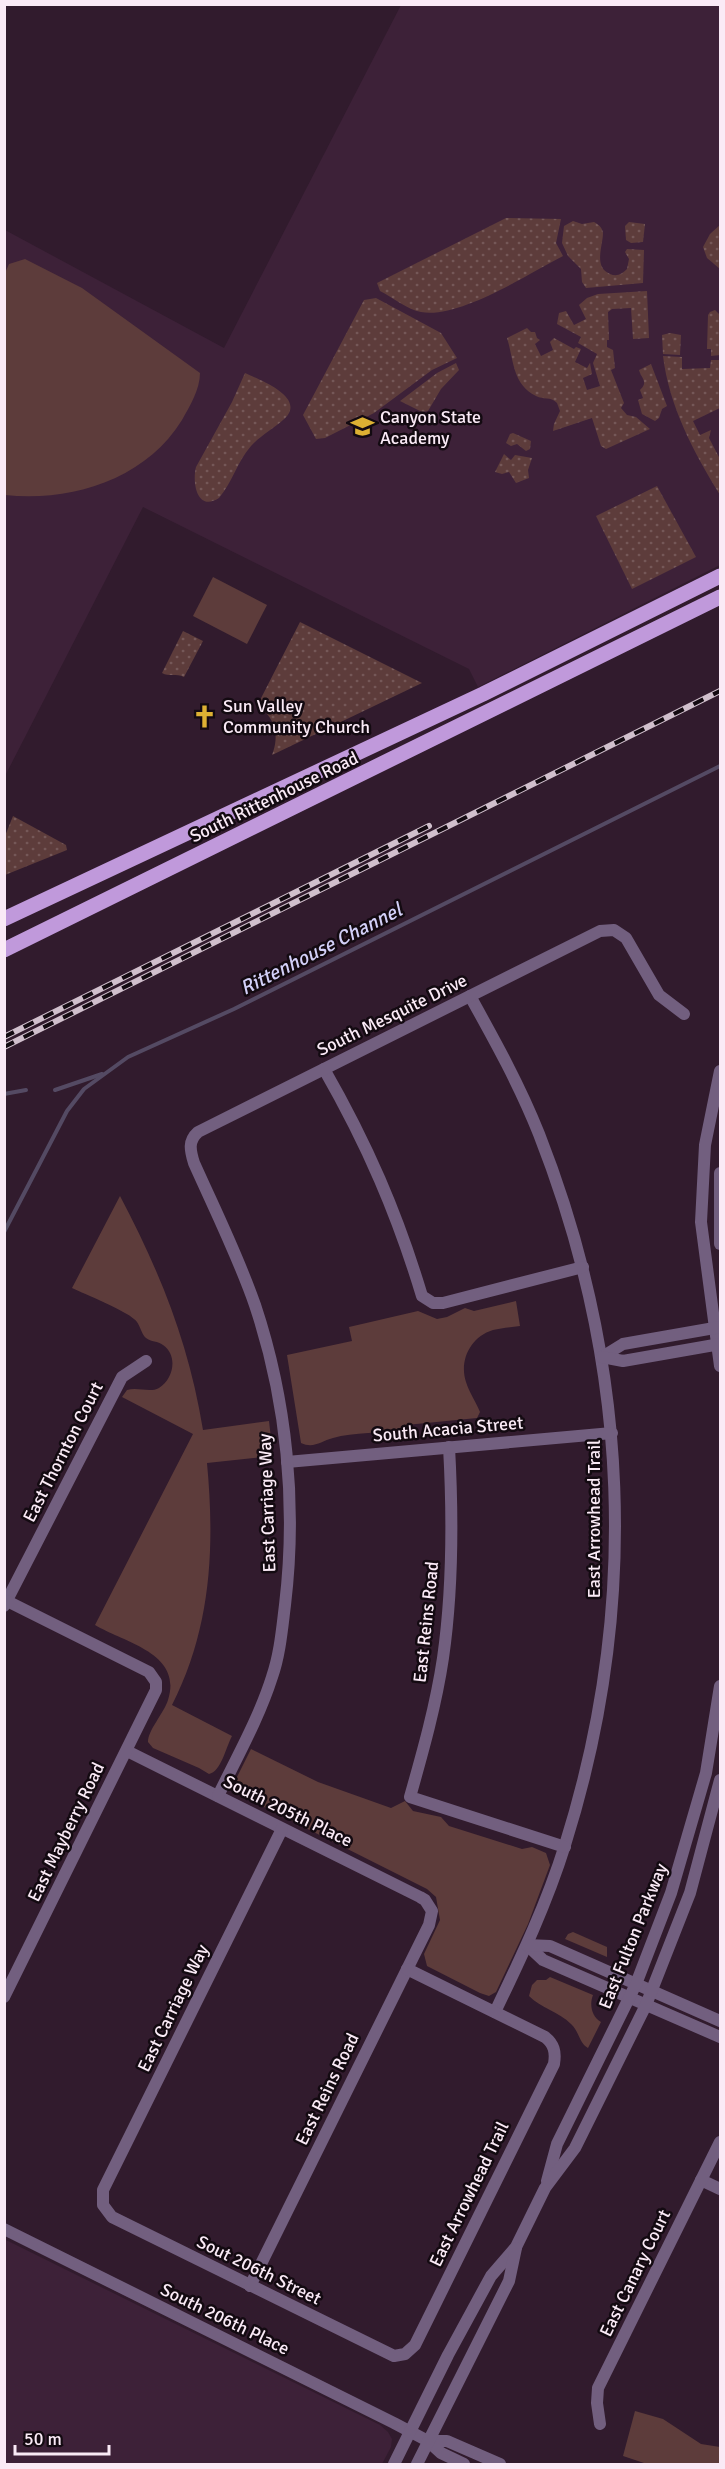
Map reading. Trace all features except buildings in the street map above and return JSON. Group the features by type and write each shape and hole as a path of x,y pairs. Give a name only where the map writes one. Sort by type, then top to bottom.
{"main road":[{"name":"South Rittenhouse Road","path":"4,919 72,889 483,693 720,576"},
{"name":"South Rittenhouse Road","path":"4,950 720,597"}],"street":[{"name":"South Mesquite Drive","path":"191,1140 198,1132 600,931 614,930 626,938 659,995 684,1014"},
{"name":"East Arrowhead Trail","path":"405,2354 415,2345 554,2064 556,2056 553,2046 545,2037 495,2012 527,1945 565,1847 584,1780 599,1712 609,1643 615,1574 612,1433 602,1357 583,1267 562,1196 538,1132 506,1060 470,996"},
{"path":"324,1069 356,1125 384,1184 407,1245 422,1296 433,1303 443,1303 583,1267"},
{"path":"720,1071 705,1145 701,1222 718,1327 720,1366"},
{"name":"East Carriage Way","path":"191,1140 190,1150 194,1163 233,1246 255,1306 272,1367 287,1462 290,1530 288,1581 281,1640 273,1674 261,1707 218,1796"},
{"path":"720,1173 720,1244"},
{"path":"602,1357 623,1344 718,1327"},
{"path":"602,1357 623,1361 719,1344"},
{"name":"East Thornton Court","path":"6,1603 122,1377 146,1361"},
{"name":"South Acacia Street","path":"287,1462 612,1433"},
{"name":"East Reins Road","path":"449,1447 453,1518 447,1624 429,1729 410,1797 565,1847"},
{"name":"East Mayberry Road","path":"4,1997 154,1697 156,1683 150,1672 6,1603"},
{"name":"East Fulton Parkway","path":"545,2188 557,2144 636,1984 664,1913 689,1837 706,1773 720,1686"},
{"name":"South 205th Place","path":"127,1751 420,1897 430,1907"},
{"name":"East Fulton Parkway","path":"417,2464 509,2281 516,2247 545,2188 575,2148 646,2005 690,1893 720,1780"},
{"name":"East Carriage Way","path":"103,2205 103,2190 282,1829"},
{"name":"East Reins Road","path":"250,2286 429,1925 432,1916 430,1907"},
{"path":"527,1945 550,1946 720,2021"},
{"path":"527,1945 543,1960 720,2037"},
{"path":"407,1969 495,2012"},
{"name":"East Canary Court","path":"600,2424 597,2403 598,2388 720,2142"},
{"path":"702,2180 720,2189"},
{"name":"Sout 206th Street","path":"103,2205 112,2217 387,2354 405,2354"},
{"name":"South 206th Place","path":"4,2229 428,2441 441,2453 464,2464"},
{"name":"East Fulton Parkway","path":"394,2464 491,2276 516,2247"},
{"name":"South 206th Place","path":"428,2441 447,2441 500,2464"}],"shaded area":[{"name":"Canyon State Academy","path":"401,5 720,5 720,565 478,687 469,669 143,507 5,776 5,230 224,348"},
{"path":"506,218 561,219 556,243 563,256 493,293 454,309 437,312 416,311 380,291 377,283"},
{"path":"573,221 582,224 594,222 599,225 603,233 600,261 605,271 610,274 619,274 627,269 629,259 625,252 627,249 644,250 643,283 586,288 582,282 581,269 568,256 562,243 564,226"},
{"path":"629,222 645,224 643,242 631,243 626,240 625,226"},
{"path":"720,225 720,269 707,258 703,247 710,234"},
{"path":"25,259 82,288 200,373 196,391 182,420 166,441 148,458 104,483 55,495 5,495 5,273 9,264"},
{"path":"647,291 649,338 633,339 631,308 612,309 608,312 607,347 613,350 615,368 611,370 624,403 621,408 627,415 636,417 650,429 606,449 601,446 592,418 553,431 560,411 557,403 536,396 522,385 515,371 507,338 527,328 535,332 540,340 535,344 541,356 553,350 550,342 554,338 574,349 576,347 581,349 575,362 587,368 590,363 592,374 583,378 587,390 600,386 593,363 597,354 578,343 581,337 557,324 559,313 566,311 574,325 586,319 579,305 587,298 598,294"},
{"path":"376,298 441,333 457,358 432,370 374,413 325,438 316,439 303,415 364,300"},
{"path":"715,310 719,314 720,355 711,356 711,349 707,349 708,315"},
{"path":"670,333 681,335 680,355 663,354 662,335"},
{"path":"663,356 682,357 682,369 710,368 711,360 720,360 720,408 693,421 700,435 711,430 709,438 720,459 720,495 701,463 677,411"},
{"path":"456,363 459,370 441,389 428,411 422,412 400,401 437,373"},
{"path":"651,364 667,406 662,409 659,418 655,421 642,414 638,400 643,398 640,390 644,385 639,370"},
{"path":"245,373 270,385 286,397 290,404 289,412 283,420 251,446 219,498 206,501 201,499 196,488 196,467 232,402"},
{"path":"513,433 531,441 530,449 526,451 517,444 511,446 506,443 510,434"},
{"path":"504,454 511,460 515,455 532,458 528,470 529,478 516,483 509,472 502,474 495,472"},
{"path":"657,486 696,557 632,589 596,516"},
{"path":"213,577 267,605 247,644 193,616"},
{"path":"300,622 422,683 272,755 276,741 274,727 268,715 257,706"},
{"path":"183,631 203,641 184,677 162,673"},
{"path":"13,816 66,845 67,850 5,875 5,836"},
{"path":"120,1196 148,1253 172,1310 190,1368 203,1430 269,1421 273,1456 207,1463 210,1557 207,1587 195,1647 172,1705 232,1736 217,1769 209,1774 153,1748 148,1742 168,1700 170,1684 167,1671 159,1660 135,1644 95,1625 193,1434 122,1397 127,1390 155,1389 164,1384 172,1367 168,1349 146,1338 136,1321 130,1316 72,1288"},
{"path":"516,1301 520,1326 485,1333 473,1344 465,1358 464,1374 467,1386 480,1412 477,1418 406,1425 404,1431 350,1435 314,1445 301,1443 287,1355 352,1341 349,1327 418,1311 437,1319 465,1308 474,1311"},
{"path":"251,1749 318,1782 391,1808 405,1801 413,1811 441,1817 449,1826 522,1849 532,1847 546,1853 550,1865 528,1924 496,1992 489,1996 480,1993 427,1966 424,1954 440,1920 436,1897 427,1889 240,1795 236,1791 236,1779"},
{"path":"573,1932 607,1947 607,1957 565,1939"},
{"path":"550,1977 593,1995 592,2010 601,2022 588,2048 571,2024 529,1996 532,1985 537,1980 546,1980"},
{"path":"4,2239 380,2425 392,2439 391,2447 382,2464 5,2464"},
{"path":"635,2411 663,2419 701,2444 720,2447 720,2464 647,2464 623,2456"}],"waterway":[{"name":"Rittenhouse Channel","path":"4,1232 67,1111 84,1089 128,1057 234,1009 720,766"},
{"path":"55,1090 102,1074"},
{"path":"4,1094 26,1090"}],"railway":[{"path":"4,1047 720,691"},
{"path":"4,1037 429,826"}],"place":[{"name":"Canyon State Academy","path":"362,427"},
{"name":"Sun Valley Community Church","path":"205,716"}]}
